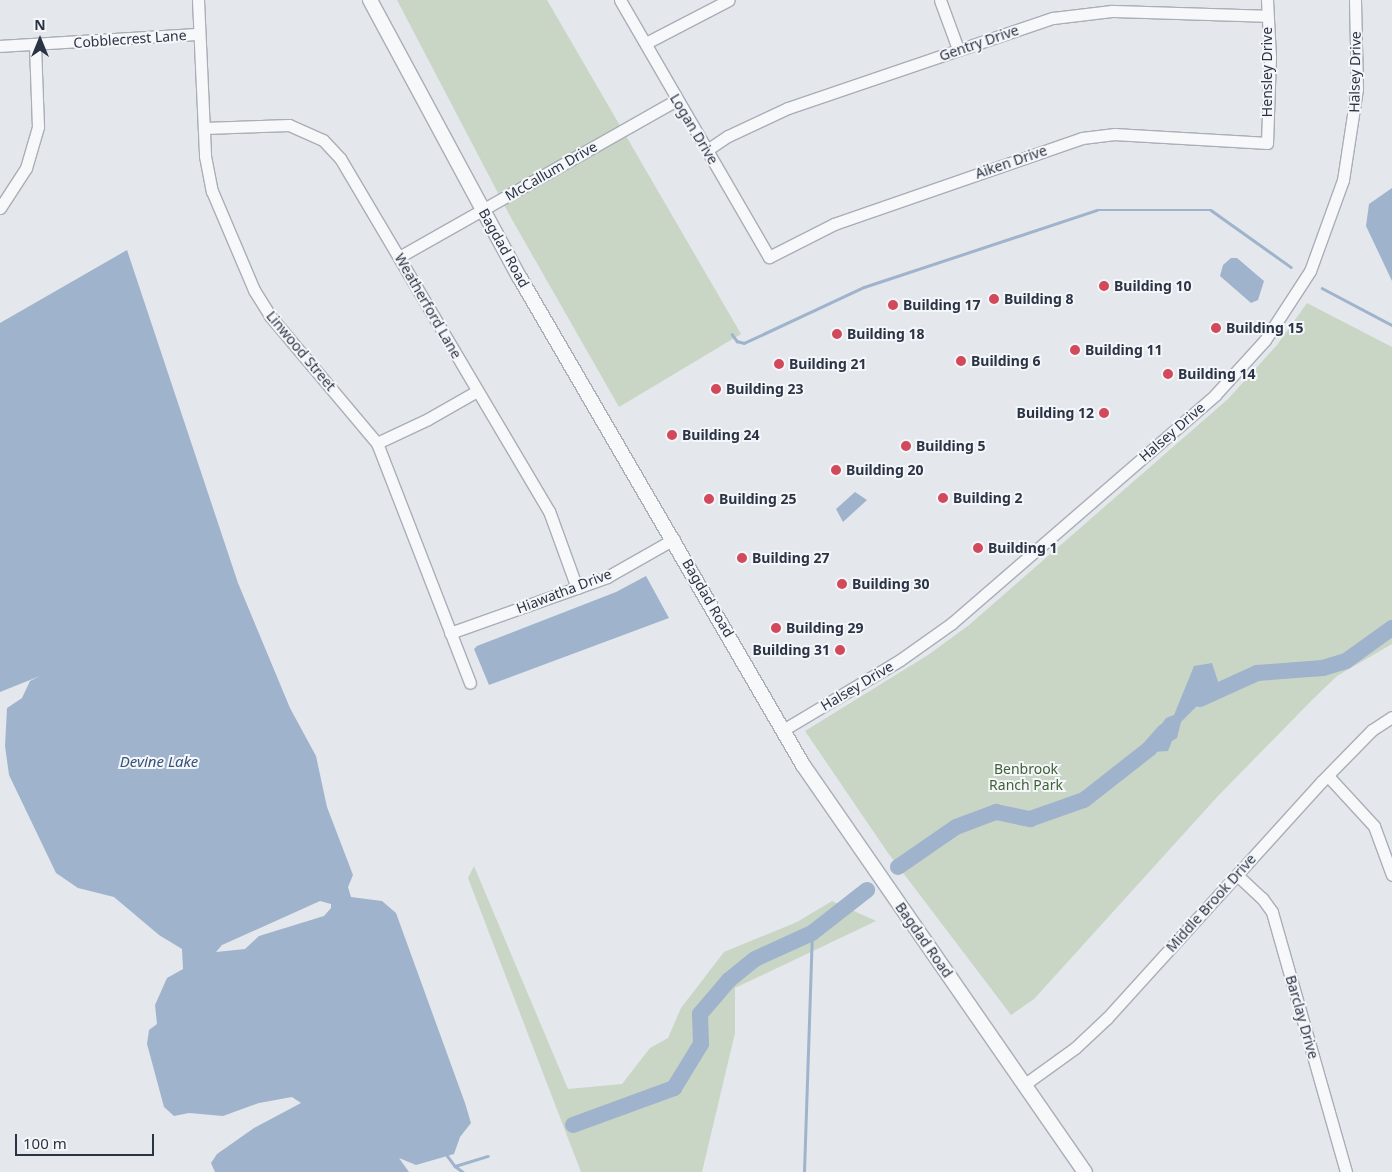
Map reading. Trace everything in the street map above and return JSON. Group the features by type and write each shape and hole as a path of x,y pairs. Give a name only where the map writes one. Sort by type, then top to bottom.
{"street":[{"name":"Linwood Street","path":"198,0 208,180 254,290 270,316 377,443 470,683"},
{"name":"Bagdad Road","path":"370,0 482,211 818,789 1085,1172"},
{"name":"Logan Drive","path":"620,0 676,100 769,257"},
{"path":"646,44 730,0"},
{"path":"940,0 958,50"},
{"name":"Hensley Drive","path":"1267,0 1270,57 1267,143"},
{"name":"Halsey Drive","path":"783,730 900,660 947,628 1215,395 1265,340 1310,270 1343,180 1357,89 1355,0"},
{"name":"Gentry Drive","path":"707,150 728,136 788,108 1053,18 1086,13 1267,16"},
{"name":"Cobblecrest Lane","path":"0,46 199,34"},
{"path":"0,208 26,168 38,127 36,44"},
{"name":"McCallum Drive","path":"399,257 676,100"},
{"name":"Weatherford Lane","path":"204,128 276,123 301,128 323,140 352,176 549,511 577,588"},
{"name":"Aiken Drive","path":"769,257 834,224 1082,138 1116,134 1267,143"},
{"path":"377,443 428,419 477,391"},
{"name":"Hiawatha Drive","path":"450,634 607,577 674,539"},
{"name":"Middle Brook Drive","path":"1025,1084 1075,1048 1107,1018 1328,776 1372,730 1392,717"},
{"path":"1328,776 1374,826 1392,875"},
{"name":"Barclay Drive","path":"1237,875 1262,898 1272,912 1346,1172"}],"green space":[{"path":"397,0 547,0 741,334 619,407 510,216"},
{"name":"Benbrook Ranch Park","path":"1307,303 1392,347 1392,644 1337,676 1312,700 1218,796 1034,999 1011,1015 888,853 805,731 928,655 969,625 1228,399 1277,345"},
{"path":"474,866 568,1089 622,1084 650,1048 668,1038 681,1008 724,952 797,922 832,901 876,921 735,988 735,1033 702,1172 581,1172 468,878"}],"water":[{"path":"1392,188 1392,281 1366,226 1369,204"},
{"name":"Devine Lake","path":"127,250 238,583 290,708 316,756 327,807 353,875 348,887 351,897 382,901 396,913 465,1103 471,1123 460,1137 454,1154 416,1165 399,1158 409,1172 215,1172 211,1163 217,1154 254,1128 301,1103 292,1097 259,1103 223,1116 189,1113 174,1116 164,1107 147,1044 149,1030 157,1024 155,1005 167,978 183,969 182,949 159,935 114,897 78,888 56,873 9,775 5,746 7,708 22,698 30,681 40,676 0,692 0,323","holes":["320,901 331,904 331,908 324,916 259,936 245,949 216,952 222,945"]},
{"path":"1231,258 1237,258 1264,281 1258,300 1251,303 1220,276 1223,265"},
{"path":"855,492 867,500 843,522 836,509"},
{"path":"646,576 669,618 489,685 474,649 477,646 616,592"},
{"path":"1212,663 1222,694 1203,700 1181,722 1177,738 1172,741 1168,751 1153,752 1149,746 1152,737 1166,718 1174,715 1194,666"}],"waterway":[{"path":"732,334 737,341 744,343 864,287 1097,210 1211,210 1291,267"},
{"path":"1322,288 1392,325"},
{"path":"1200,699 1257,673 1323,668 1346,661 1392,628"},
{"path":"898,867 956,827 996,812 1030,819 1084,800 1149,749 1164,732"},
{"path":"573,1125 674,1088 701,1044 700,1014 729,980 755,959 812,933 867,890"},
{"path":"804,1172 812,933"},
{"path":"446,1154 455,1166 487,1156"},
{"path":"455,1166 463,1172"}],"place":[{"name":"Building 10","path":"1104,286"},
{"name":"Building 8","path":"994,299"},
{"name":"Building 17","path":"893,305"},
{"name":"Building 15","path":"1216,328"},
{"name":"Building 18","path":"837,334"},
{"name":"Building 11","path":"1075,350"},
{"name":"Building 6","path":"961,361"},
{"name":"Building 21","path":"779,364"},
{"name":"Building 14","path":"1168,374"},
{"name":"Building 23","path":"716,389"},
{"name":"Building 12","path":"1104,413"},
{"name":"Building 24","path":"672,435"},
{"name":"Building 5","path":"906,446"},
{"name":"Building 20","path":"836,470"},
{"name":"Building 2","path":"943,498"},
{"name":"Building 25","path":"709,499"},
{"name":"Building 1","path":"978,548"},
{"name":"Building 27","path":"742,558"},
{"name":"Building 30","path":"842,584"},
{"name":"Building 29","path":"776,628"},
{"name":"Building 31","path":"840,650"}]}
